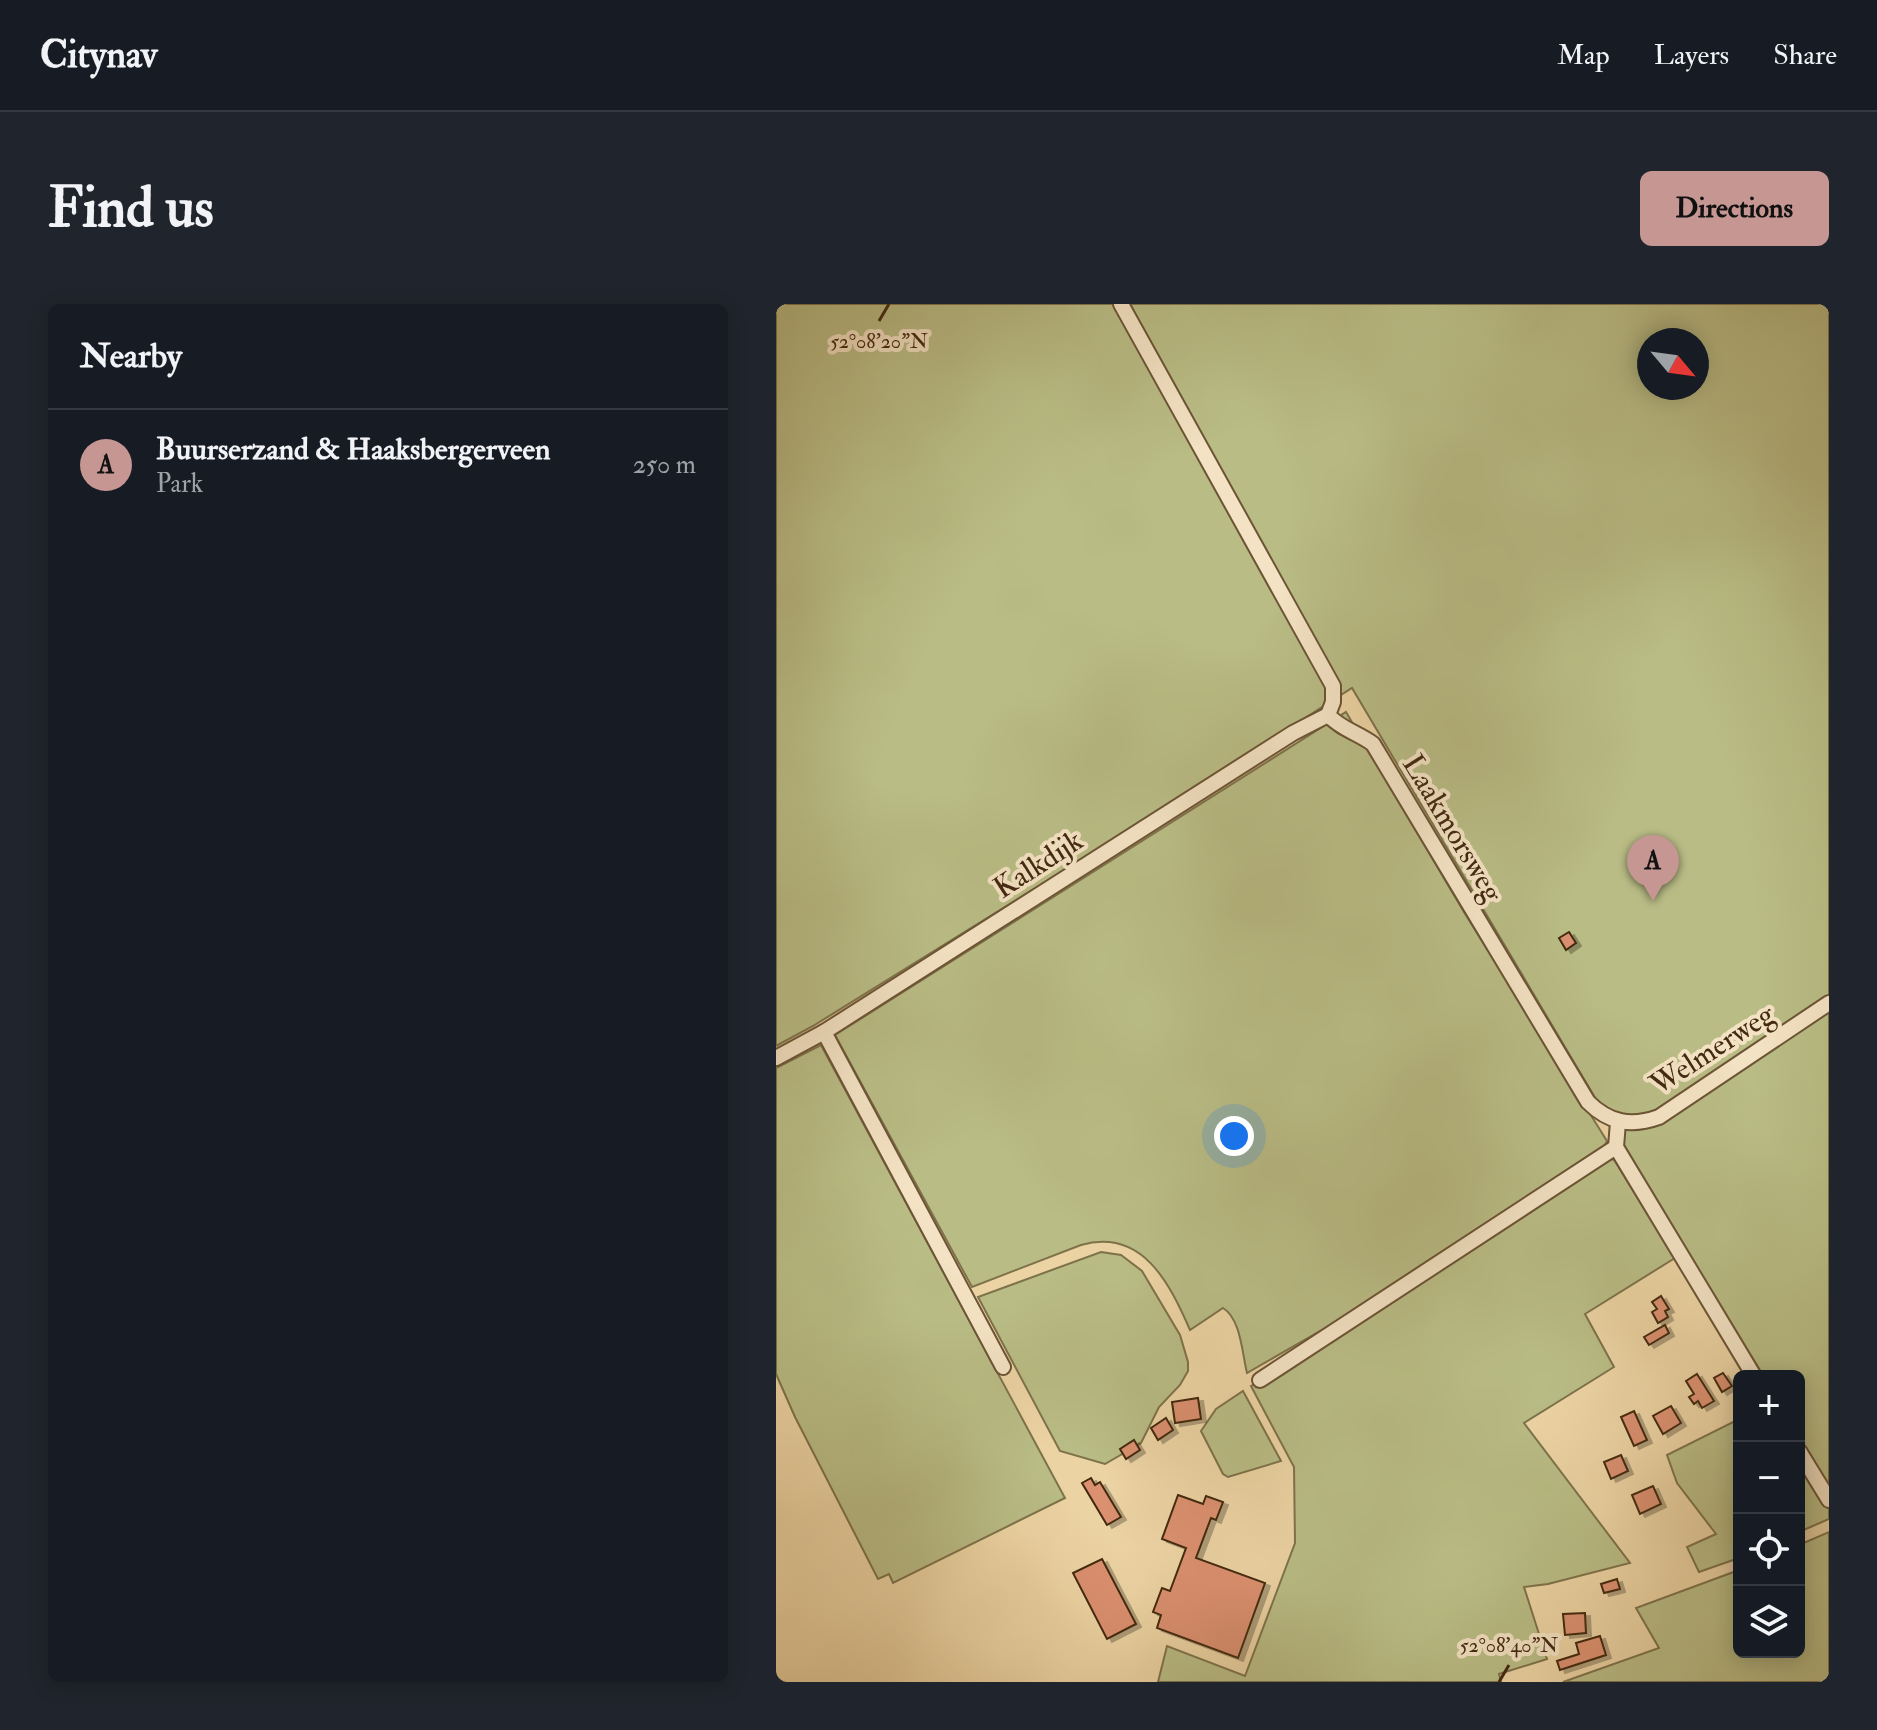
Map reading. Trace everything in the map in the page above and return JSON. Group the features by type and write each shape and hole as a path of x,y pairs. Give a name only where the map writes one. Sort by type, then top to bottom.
{"street":[{"path":"1121,304 1333,686 1333,702 1328,715"},
{"name":"Kalkdijk","path":"776,1058 824,1032 1279,741 1328,715"},
{"name":"Laakmorsweg","path":"1328,715 1338,726 1373,744 1588,1102 1606,1118 1618,1122"},
{"name":"Welmerweg","path":"1618,1122 1644,1122 1659,1117 1829,1003"},
{"path":"824,1032 1003,1367"},
{"path":"1618,1122 1616,1147 1750,1370"},
{"path":"1260,1380 1616,1147"},
{"path":"1805,1461 1829,1500"}],"green space":[{"path":"776,304 1829,304 1829,1488 1805,1448 1805,1370 1757,1370 1622,1147 1615,1122 1597,1101 1352,688 813,1026 776,1046"},
{"path":"1346,712 1464,912 1607,1141 1605,1145 1327,1327 1247,1373 1237,1328 1229,1313 1223,1308 1190,1330 1173,1294 1150,1263 1121,1244 1102,1242 1081,1245 972,1287 835,1035"},
{"path":"821,1045 1065,1498 893,1583 889,1574 878,1579 776,1374 776,1068"},
{"path":"1611,1158 1675,1258 1585,1314 1614,1367 1524,1423 1630,1563 1524,1587 1547,1659 1499,1674 1501,1682 1158,1682 1167,1646 1245,1676 1295,1543 1294,1467 1251,1386 1388,1304"},
{"path":"1101,1252 1121,1255 1142,1271 1180,1335 1188,1362 1188,1371 1180,1385 1159,1407 1141,1443 1105,1464 1060,1451 978,1297"},
{"path":"1243,1391 1281,1461 1228,1477 1223,1474 1201,1431 1216,1409"},
{"path":"1733,1422 1733,1560 1699,1572 1687,1547 1716,1534 1677,1483 1667,1455"},
{"path":"1805,1470 1829,1508 1829,1519 1805,1529"},
{"path":"1829,1532 1829,1682 1563,1682 1659,1648 1636,1608 1733,1572 1733,1658 1805,1658 1805,1542"}],"building":[{"path":"1569,932 1576,943 1566,950 1559,938"},
{"path":"1661,1296 1669,1309 1665,1311 1668,1317 1658,1323 1652,1312 1657,1309 1652,1302"},
{"path":"1665,1325 1669,1333 1649,1345 1644,1337"},
{"path":"1723,1373 1732,1386 1722,1392 1714,1378"},
{"path":"1697,1374 1714,1401 1702,1408 1698,1401 1694,1404 1689,1397 1694,1394 1686,1381"},
{"path":"1198,1398 1201,1419 1175,1423 1172,1402"},
{"path":"1671,1406 1681,1423 1663,1434 1653,1416"},
{"path":"1634,1411 1647,1440 1634,1446 1621,1417"},
{"path":"1166,1418 1173,1430 1158,1440 1151,1428"},
{"path":"1134,1440 1140,1450 1126,1459 1120,1449"},
{"path":"1621,1455 1628,1471 1611,1479 1604,1462"},
{"path":"1091,1478 1095,1485 1100,1482 1121,1517 1107,1525 1082,1483"},
{"path":"1653,1486 1661,1504 1640,1514 1632,1495"},
{"path":"1178,1495 1203,1504 1206,1496 1223,1502 1216,1520 1211,1518 1196,1558 1265,1583 1238,1658 1157,1628 1161,1615 1153,1612 1162,1588 1170,1591 1186,1548 1162,1539"},
{"path":"1102,1559 1136,1624 1107,1639 1073,1573"},
{"path":"1617,1579 1620,1589 1604,1593 1601,1584"},
{"path":"1585,1613 1586,1633 1565,1635 1563,1614"},
{"path":"1600,1636 1606,1655 1560,1670 1557,1661 1579,1654 1576,1643"}],"place":[{"name":"Buurserzand & Haaksbergerveen","path":"1653,901"}]}
